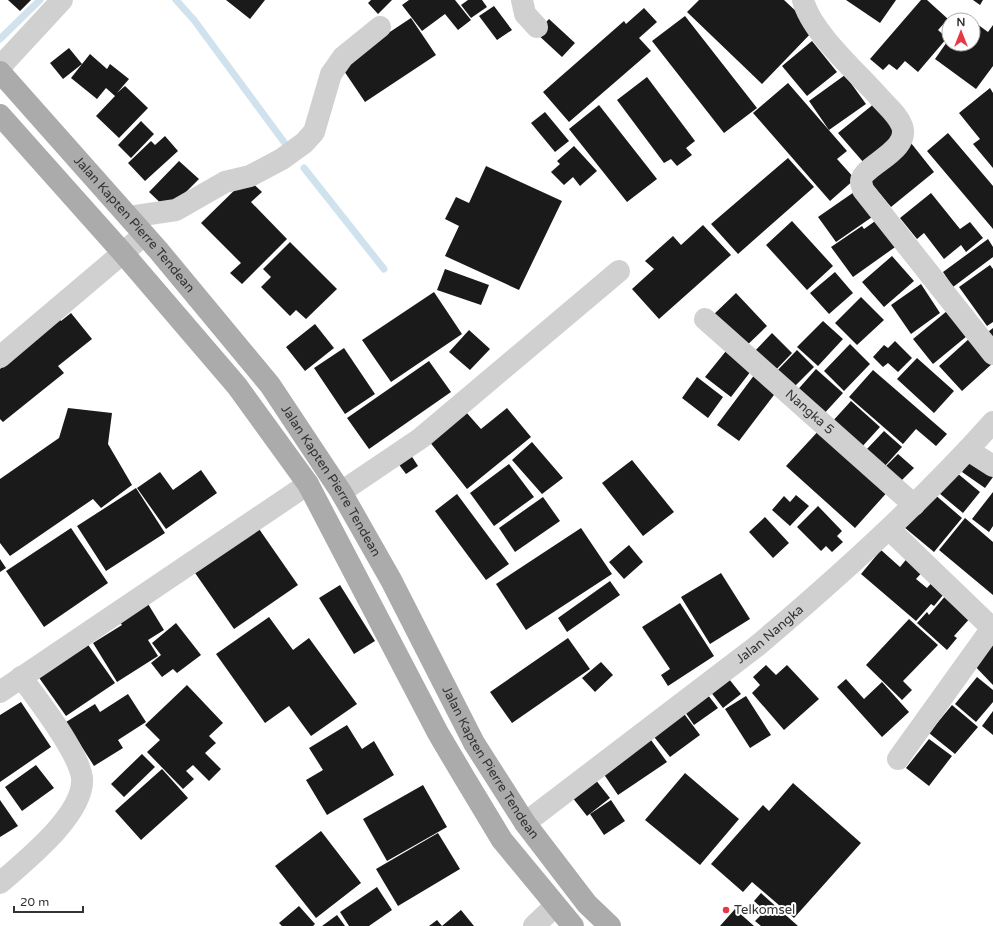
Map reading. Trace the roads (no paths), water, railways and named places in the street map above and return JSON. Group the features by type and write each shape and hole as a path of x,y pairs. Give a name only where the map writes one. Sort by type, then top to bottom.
{"main road":[{"name":"Jalan Kapten Pierre Tendean","path":"0,72 129,217 270,385 341,492 391,580 474,743 525,823 587,904 610,926"},
{"name":"Jalan Kapten Pierre Tendean","path":"0,115 123,253 237,386 308,484 438,733 460,771 502,840 573,926"}],"street":[{"path":"0,67 62,0"},
{"path":"522,0 526,14 537,27"},
{"path":"801,3 834,49 894,114 902,127 901,137 890,154 865,172 861,181 863,190 923,268 993,354"},
{"path":"129,217 176,210 225,182 250,176 282,160 298,148 314,132 331,74 335,68 343,57 380,27"},
{"path":"0,358 144,235"},
{"path":"341,492 421,438 619,271"},
{"name":"Nangka 5","path":"705,319 914,505"},
{"name":"Jalan Nangka","path":"525,823 784,624 890,529 968,450 993,422"},
{"path":"968,450 993,466"},
{"path":"0,692 21,676 308,484"},
{"path":"890,529 992,629 898,759"},
{"path":"0,883 57,830 77,803 82,786 82,777 78,764 49,716 21,676"},
{"path":"534,926 555,906"}],"waterway":[{"path":"0,39 40,0"},
{"path":"176,0 194,20 284,142"},
{"path":"304,168 384,269"}],"place":[{"name":"Telkomsel","path":"726,910"}]}
